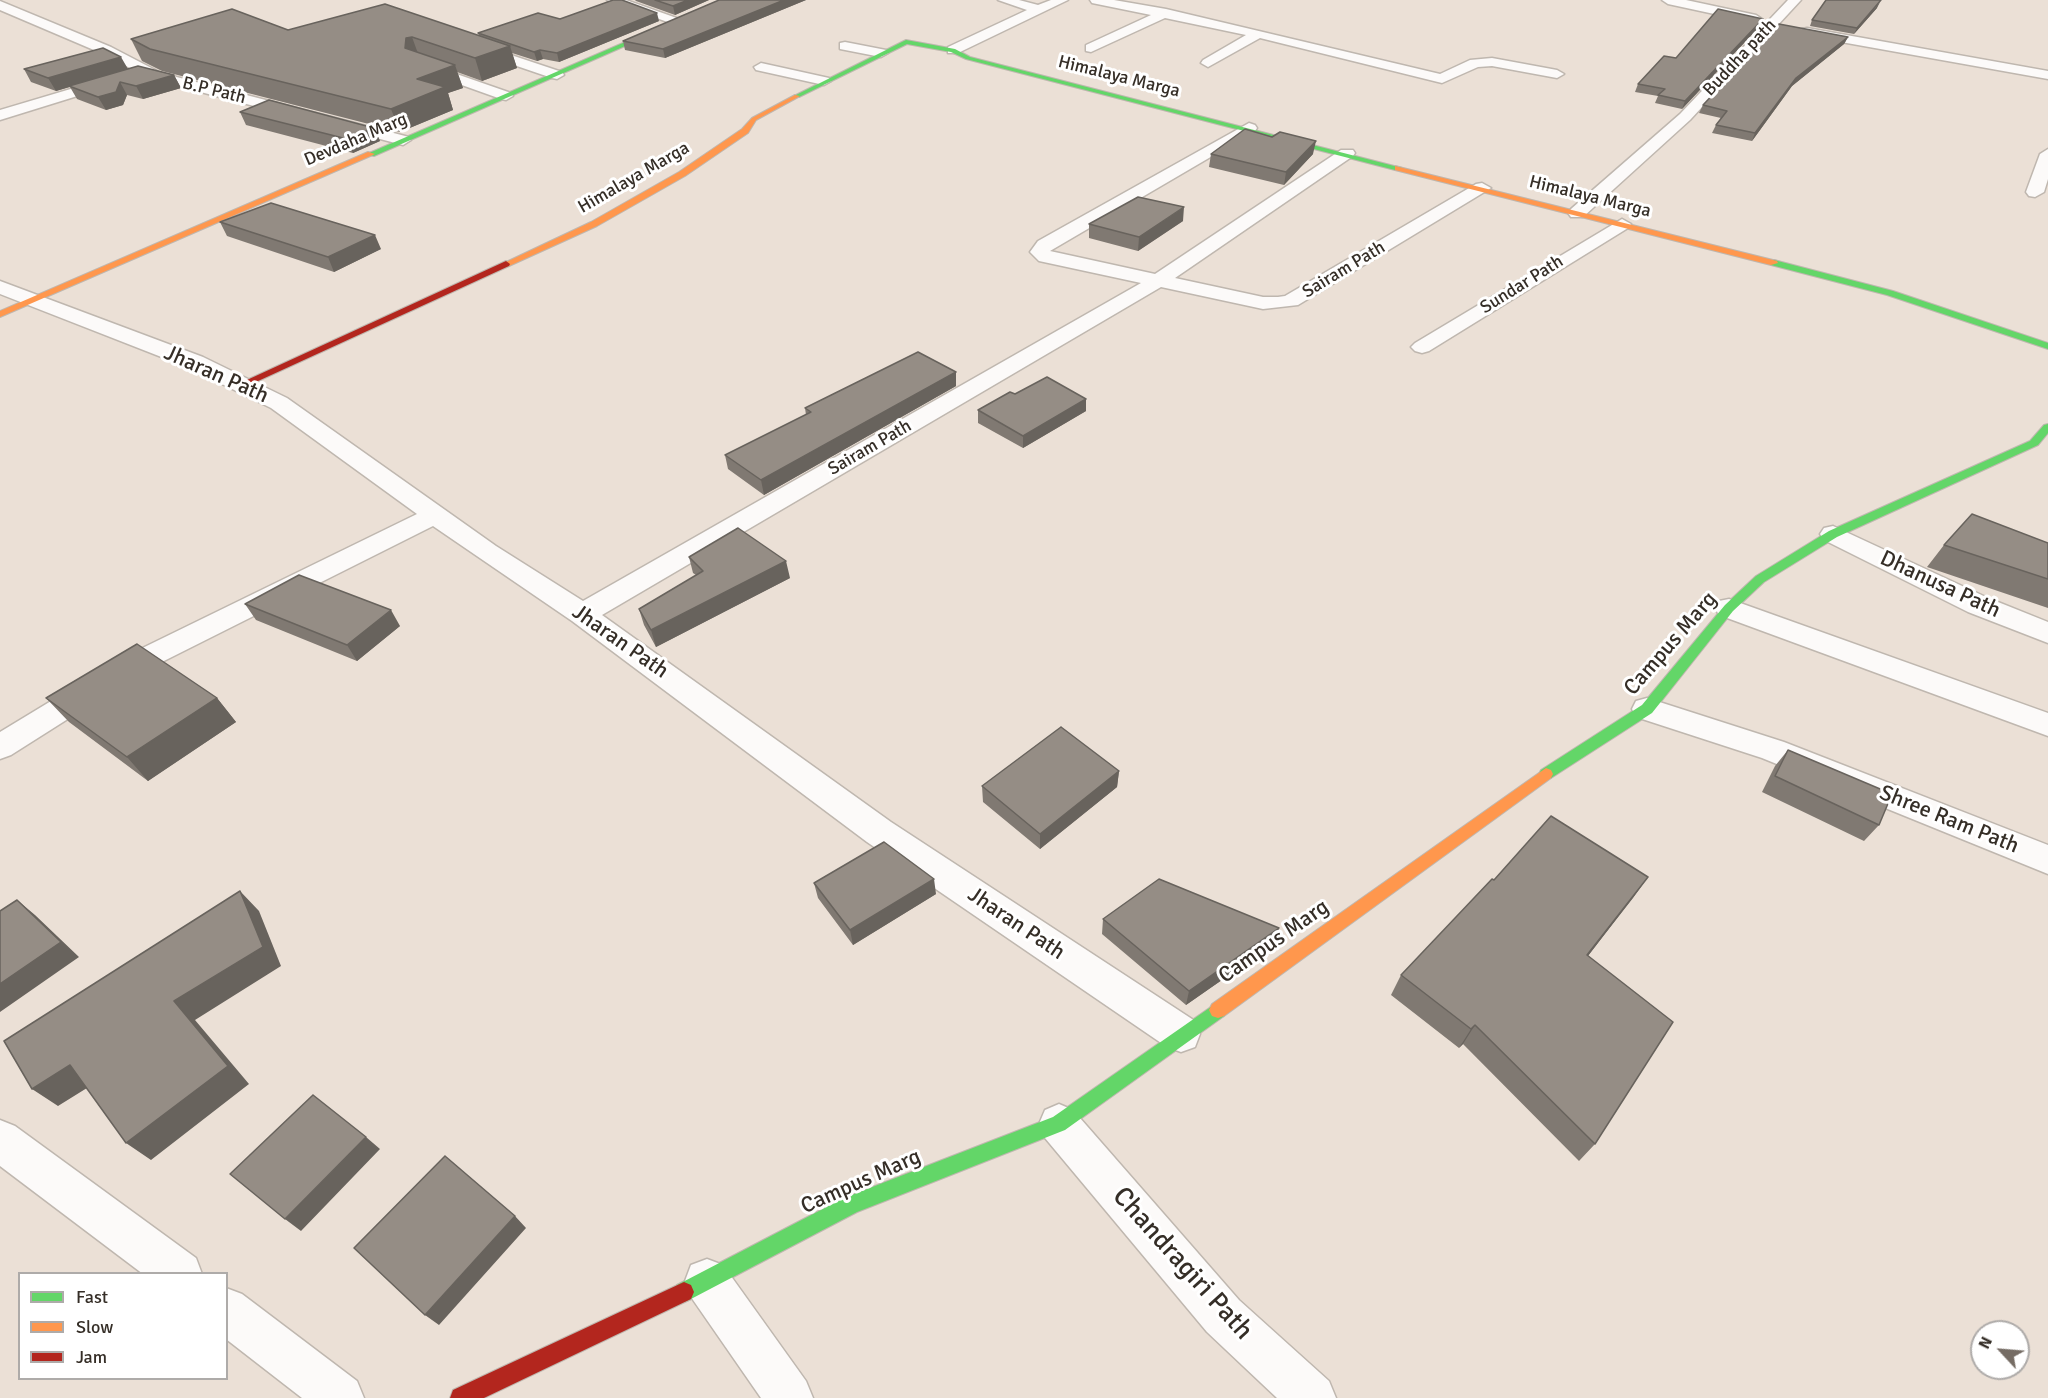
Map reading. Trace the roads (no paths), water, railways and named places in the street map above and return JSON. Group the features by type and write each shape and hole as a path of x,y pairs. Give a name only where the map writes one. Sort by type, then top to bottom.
{"street":[{"path":"613,0 678,21"},
{"name":"Devdaha Marg","path":"0,314 727,0"},
{"path":"1004,0 1039,9"},
{"path":"953,50 1062,0"},
{"path":"1096,0 1258,34 1442,79 1475,63 1492,62 1557,74"},
{"path":"1668,0 1781,26 2048,75"},
{"name":"Buddha path","path":"1577,213 1685,117 1781,26 1795,0"},
{"name":"B.P Path","path":"0,5 156,76 402,140"},
{"path":"0,18 20,13"},
{"path":"1091,48 1166,13"},
{"path":"1208,63 1258,34"},
{"path":"460,42 557,75"},
{"name":"Himalaya Marga","path":"241,385 594,224 682,174 745,131 754,119 824,81 906,42 953,50 968,58 1890,293 2048,346"},
{"path":"845,46 880,53"},
{"path":"419,65 506,96"},
{"path":"761,67 824,81"},
{"path":"0,115 146,71"},
{"name":"Sairam Path","path":"1249,128 1045,245 1039,252 1046,257 1263,303 1291,301 1482,188"},
{"path":"1158,281 1347,153"},
{"path":"2035,192 2048,154"},
{"name":"Sundar Path","path":"1422,347 1622,224"},
{"name":"Sairam Path","path":"582,614 1158,281"},
{"name":"Jharan Path","path":"0,287 31,301 195,362 279,403 435,515 582,614 879,832 1181,1034"},
{"name":"Campus Marg","path":"460,1398 707,1281 851,1205 1059,1124 1181,1034 1555,768 1647,709 1729,608 1760,579 1833,534 2043,439"},
{"path":"0,747 132,665 435,515"},
{"name":"Dhanusa Path","path":"1833,534 1978,605 2048,633"},
{"path":"1729,608 2048,725"},
{"name":"Shree Ram Path","path":"1647,709 1773,750 2048,860"},
{"name":"Chandragiri Path","path":"1059,1124 1223,1316 1312,1398"},
{"path":"0,1141 177,1272"},
{"path":"707,1281 789,1398"},
{"path":"228,1312 340,1398"}]}
